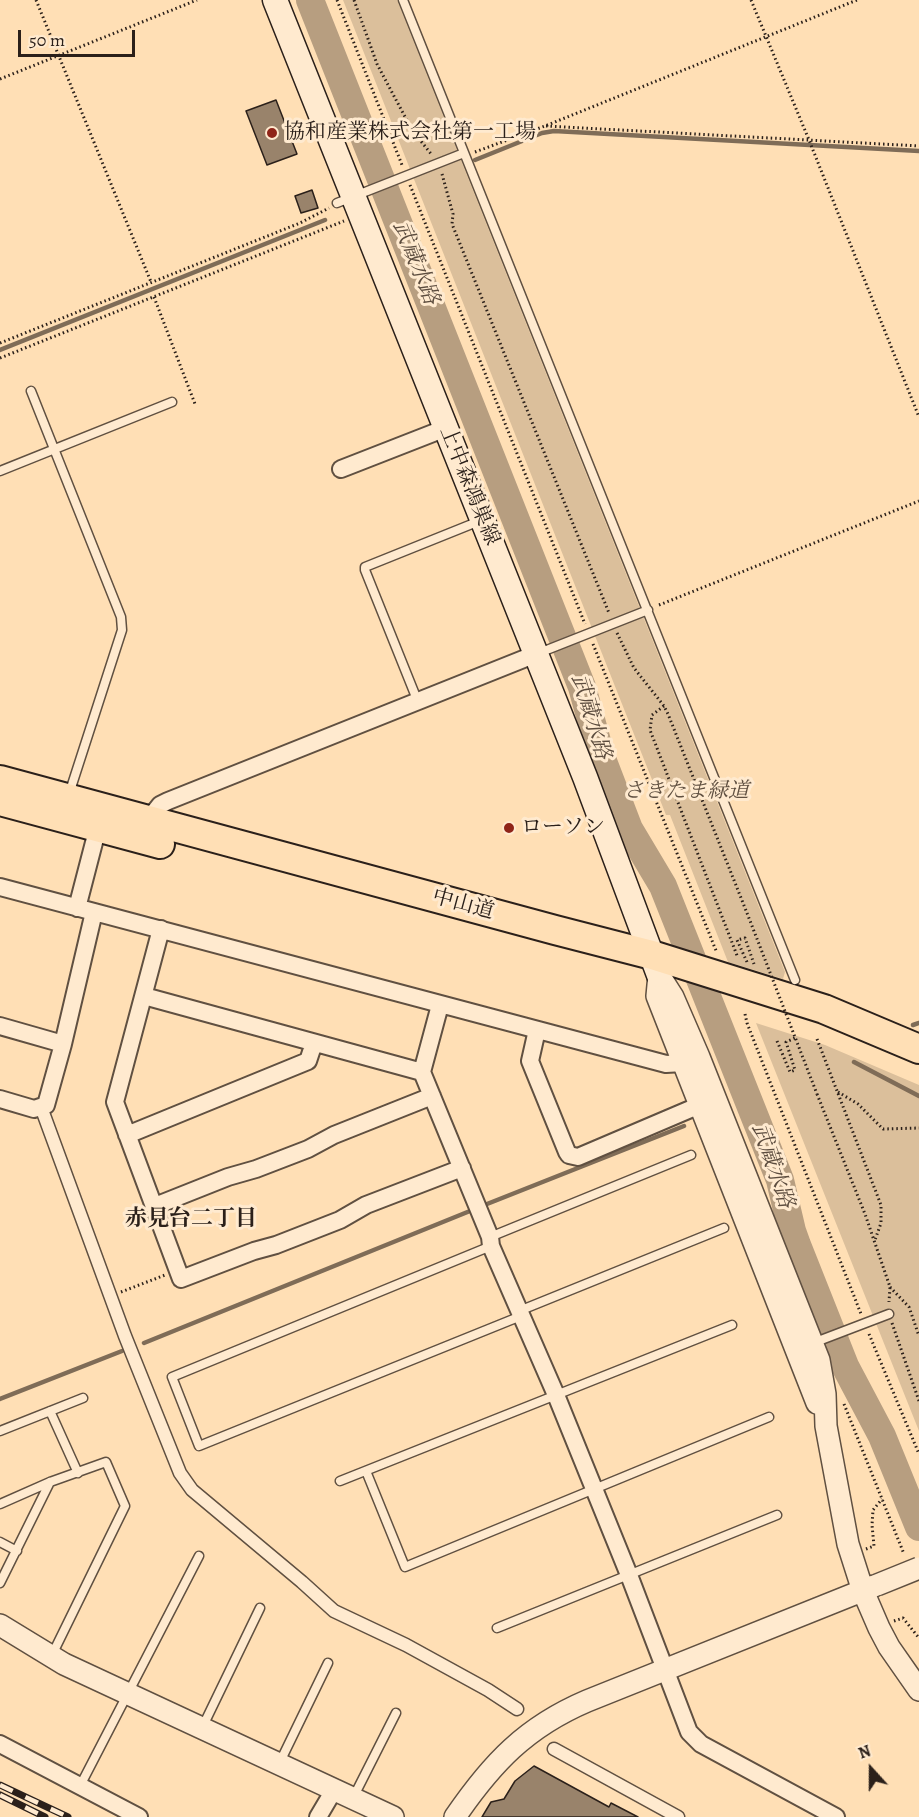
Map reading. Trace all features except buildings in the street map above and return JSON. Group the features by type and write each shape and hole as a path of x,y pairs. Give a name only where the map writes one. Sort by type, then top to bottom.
{"highway":[{"name":"中山道","path":"0,780 555,930 665,968"},
{"name":"中山道","path":"0,801 665,968 729,980 824,1009 919,1049"},
{"name":"中山道","path":"729,980 823,1030 919,1067"}],"main road":[{"name":"上中森鴻巣線","path":"275,0 482,520 542,651 593,799 665,968"}],"street":[{"path":"341,469 446,428"},
{"path":"148,820 160,805 168,801 542,651"},
{"path":"77,908 98,827"},
{"path":"0,887 666,1064 691,1060"},
{"path":"0,1099 34,1109 46,1105 94,912"},
{"path":"161,929 115,1102 181,1279 340,1220 366,1205 462,1168"},
{"path":"665,968 708,1131 819,1360 825,1394 826,1426 848,1544 870,1588 889,1647 919,1690"},
{"path":"144,996 422,1071"},
{"path":"440,1005 422,1071 629,1575 689,1732 701,1744 836,1817"},
{"path":"0,1026 63,1044"},
{"path":"537,1030 530,1060 569,1155 578,1157 700,1105"},
{"path":"127,1135 308,1061 314,1043"},
{"path":"691,1060 811,1344"},
{"path":"155,1206 308,1149 334,1135 432,1096"},
{"path":"40,1107 125,1336 180,1473 192,1490 334,1611 406,1645 488,1690 517,1709"},
{"path":"455,1817 491,1768 517,1743 545,1722 568,1709 870,1588 913,1565"},
{"path":"0,1625 50,1657 393,1817"},
{"path":"0,1744 139,1817"},
{"path":"554,1749 678,1817"},
{"path":"318,1817 334,1790"}],"lane":[{"path":"403,0 795,980"},
{"path":"352,197 464,153"},
{"path":"31,391 122,624 68,799"},
{"path":"0,471 172,402"},
{"path":"418,702 364,570 365,567 482,520"},
{"path":"542,651 648,610"},
{"path":"691,1155 172,1377 199,1446 724,1228"},
{"path":"811,1344 888,1314"},
{"path":"340,1481 732,1325"},
{"path":"0,1431 83,1398"},
{"path":"50,1411 78,1473"},
{"path":"366,1471 405,1567 769,1417"},
{"path":"0,1504 50,1482 106,1462 124,1506 50,1657"},
{"path":"0,1583 50,1482"},
{"path":"497,1628 777,1515"},
{"path":"0,1542 17,1551"},
{"path":"80,1786 199,1556"},
{"path":"202,1728 260,1608"},
{"path":"279,1764 327,1663"},
{"path":"353,1798 396,1713"}],"path":[{"path":"36,0 151,282"},
{"path":"0,79 197,0"},
{"path":"337,0 403,177 587,628"},
{"path":"354,0 377,64 412,129 439,164 453,214 452,224 611,617"},
{"path":"751,0 919,417"},
{"path":"464,153 476,152 545,126 857,0"},
{"path":"545,126 919,146"},
{"path":"0,342 300,223 352,197"},
{"path":"0,358 341,222"},
{"path":"154,297 195,404"},
{"path":"648,610 919,501"},
{"path":"615,629 634,668 664,706 747,913 865,1214 890,1287 888,1314 919,1401"},
{"path":"591,639 747,1023 861,1324 919,1454"},
{"path":"664,706 652,715 650,730 729,980"},
{"path":"749,968 737,940 745,938 757,970"},
{"path":"777,1041 790,1072 795,1070 786,1042 795,1038"},
{"path":"817,1039 880,1205 881,1223 874,1242"},
{"path":"837,1090 858,1104 883,1129 919,1128"},
{"path":"111,1295 178,1270"},
{"path":"890,1287 909,1307 919,1336"},
{"path":"842,1399 882,1499 913,1565"},
{"path":"862,1551 874,1546 873,1510 882,1499"},
{"path":"889,1623 903,1618 919,1638"}],"green space":[{"name":"さきたま緑道","path":"343,0 397,0 785,972 783,979 728,962 670,815 666,815"},
{"path":"756,1023 825,1045 919,1085 919,1431"}],"waterway":[{"name":"武蔵水路","path":"310,0 582,687 601,756 629,829 663,886 780,1180 792,1231 845,1366 882,1436 919,1527"},
{"path":"475,160 542,133 554,131 919,151"},
{"path":"0,350 325,220"},
{"path":"913,1025 919,1023"},
{"path":"854,1062 919,1096"},
{"path":"487,1204 684,1126"},
{"path":"144,1343 470,1211"},
{"path":"0,1399 122,1351"}],"railway":[{"path":"0,1785 68,1817"},
{"path":"0,1795 45,1817"}],"place":[{"name":"協和産業株式会社第一工場","path":"272,133"},
{"name":"ローソン","path":"509,828"}],"district":[{"name":"赤見台二丁目","path":"191,1220"}]}
